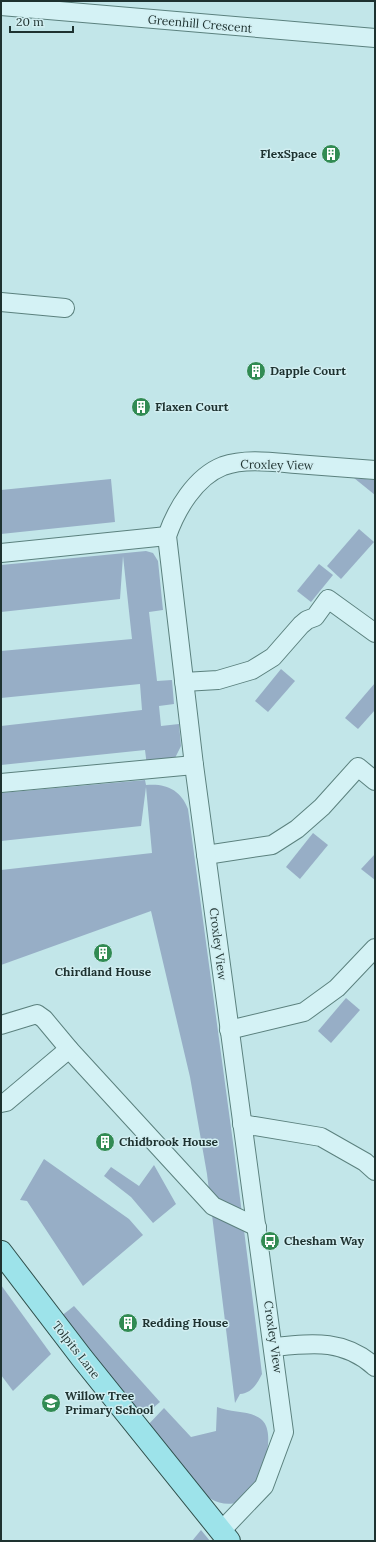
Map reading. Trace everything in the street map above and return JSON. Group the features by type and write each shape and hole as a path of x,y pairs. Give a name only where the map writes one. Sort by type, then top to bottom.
{"main road":[{"name":"Tolpits Lane","path":"1,1252 86,1364 225,1536"}],"street":[{"name":"Greenhill Crescent","path":"1,6 375,38"},
{"path":"1,302 65,308"},
{"name":"Croxley View","path":"225,1536 264,1486 284,1432 274,1347 229,1030 194,765 167,536 174,517 185,499 202,480 222,466 243,462 269,462 375,470"},
{"path":"1,553 167,536"},
{"path":"184,682 218,680 257,666 273,657 301,625 307,620 315,617 328,599 375,634"},
{"path":"1,783 194,765"},
{"path":"206,855 272,845 297,829 322,807 358,767 375,781"},
{"path":"229,1030 304,1012 337,988 375,948"},
{"path":"1,1025 37,1014 44,1019 69,1049 214,1206 257,1228"},
{"path":"1,1103 6,1102 69,1049"},
{"path":"242,1124 321,1137 365,1162 375,1171"},
{"path":"274,1347 312,1343 340,1346 367,1360 375,1367"}],"shaded area":[{"path":"354,478 375,480 375,495"},
{"path":"111,479 115,522 1,534 1,490"},
{"path":"359,529 374,542 341,579 327,566"},
{"path":"146,551 153,553 158,561 163,610 149,612 157,681 172,680 174,704 159,706 161,726 179,724 181,746 174,760 147,766 145,750 1,765 1,726 142,710 140,684 1,698 1,651 132,639 123,556 120,599 1,612 1,565"},
{"path":"319,564 333,575 311,602 297,591"},
{"path":"281,669 295,681 268,712 255,701"},
{"path":"375,683 375,710 358,729 345,718"},
{"path":"145,780 146,785 160,785 172,789 185,802 188,809 234,1150 262,1374 254,1387 248,1392 240,1394 235,1403 207,1174 190,1077 151,911 1,965 1,870 152,853 146,787 141,826 1,841 1,793"},
{"path":"313,833 328,845 300,879 286,867"},
{"path":"375,854 375,880 361,869"},
{"path":"346,998 360,1010 331,1043 318,1031"},
{"path":"44,1159 129,1219 143,1235 83,1286 27,1201 20,1200"},
{"path":"154,1165 176,1204 153,1223 131,1197 104,1176 111,1167 139,1186"},
{"path":"1,1285 51,1354 13,1391 1,1375"},
{"path":"74,1306 160,1402 142,1417 60,1317"},
{"path":"217,1407 247,1413 257,1417 262,1420 266,1427 268,1437 268,1448 265,1460 251,1492 241,1501 228,1504 215,1501 204,1494 187,1476 147,1426 164,1408 191,1437 216,1431"},
{"path":"201,1530 210,1541 192,1541"}],"place":[{"name":"FlexSpace","path":"331,154"},
{"name":"Dapple Court","path":"256,371"},
{"name":"Flaxen Court","path":"141,407"},
{"name":"Chirdland House","path":"103,953"},
{"name":"Chidbrook House","path":"105,1142"},
{"name":"Chesham Way","path":"270,1241"},
{"name":"Redding House","path":"128,1323"},
{"name":"Willow Tree Primary School","path":"51,1403"}]}
